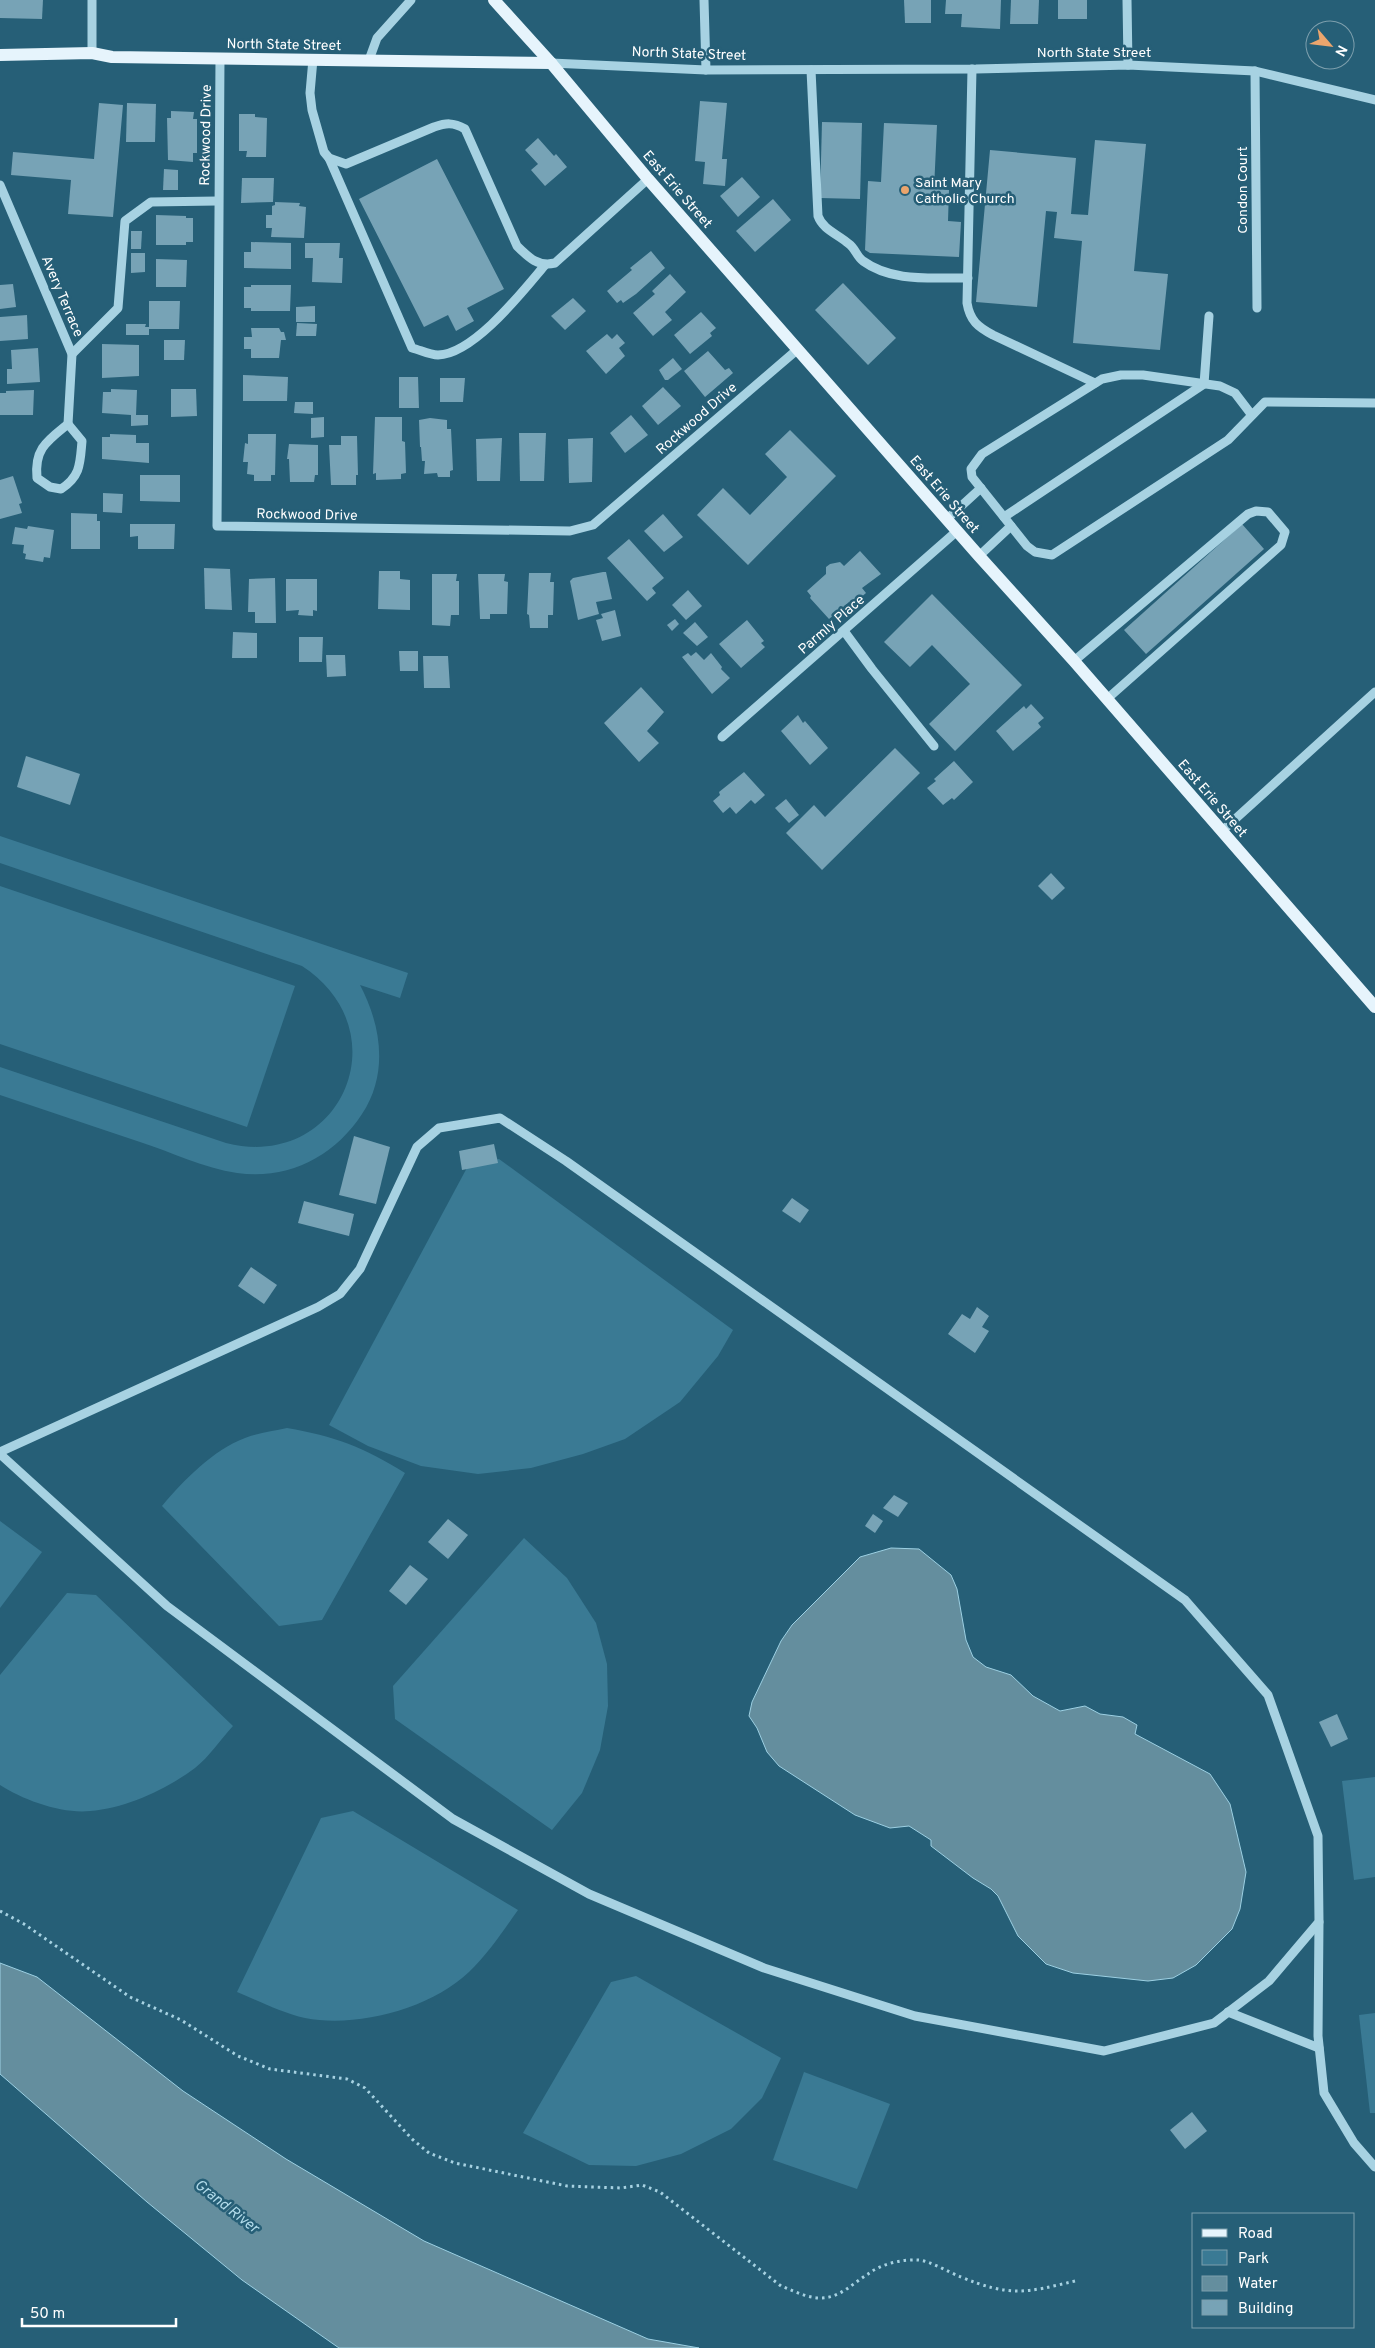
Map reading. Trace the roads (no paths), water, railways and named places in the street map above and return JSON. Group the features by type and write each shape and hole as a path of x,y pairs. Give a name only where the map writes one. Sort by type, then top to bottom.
{"main road":[{"name":"East Erie Street","path":"494,0 551,63 648,179 979,556 1074,660 1375,1007"},
{"name":"North State Street","path":"0,55 92,53 112,57 551,63"}],"street":[{"path":"92,0 92,53"},
{"path":"369,60 377,38 411,0"},
{"path":"704,0 706,70"},
{"path":"1127,0 1128,65"},
{"name":"Rockwood Drive","path":"220,58 217,201 217,526 570,531 581,529 593,525 798,349"},
{"path":"313,59 310,93 312,110 324,152 329,158 412,348 438,355 460,348 480,334 505,311 545,265"},
{"name":"North State Street","path":"551,63 706,70 972,69 1128,65 1255,71 1375,100"},
{"path":"972,69 969,316 982,329 1095,383"},
{"path":"811,70 818,216 826,228 851,245 862,260 881,272 903,277 968,278"},
{"name":"Condon Court","path":"1255,71 1257,308"},
{"path":"329,158 346,164 434,127 447,123 456,124 464,129 517,246 530,260 545,265 555,263 648,179"},
{"name":"Avery Terrace","path":"0,185 72,354 68,424"},
{"path":"72,354 118,308 125,221 151,202 217,201"},
{"path":"1204,384 1209,316"},
{"path":"1251,414 1235,393 1220,386 1143,375 1120,375 1095,383 982,454 975,461 971,469 972,477 1027,546 1035,552 1052,555 1228,440 1243,427 1251,414 1265,402 1375,403"},
{"path":"1004,517 1204,384"},
{"path":"68,424 82,441 80,466 73,482 61,489 50,487 37,478 36,464 41,448 68,424"},
{"path":"948,520 981,488"},
{"path":"1074,660 1248,514 1256,511 1268,512 1285,532 1281,544 1107,699"},
{"path":"979,556 1011,526"},
{"name":"Parmly Place","path":"722,738 957,531"},
{"path":"844,631 934,746"},
{"path":"1222,831 1375,692"},
{"path":"1319,1922 1269,1981 1214,2023 1104,2051 915,2016 764,1968 589,1894 453,1818 167,1606 0,1453 318,1307 340,1294 360,1269 417,1147 439,1128 500,1118 566,1162 1185,1600 1268,1695 1318,1836 1319,1922 1319,2048 1324,2093 1354,2143 1375,2167"},
{"path":"1228,2012 1319,2048"}],"water":[{"path":"891,1548 919,1549 951,1575 957,1589 966,1640 973,1657 986,1667 1011,1675 1033,1696 1060,1711 1085,1706 1100,1714 1123,1717 1137,1725 1135,1734 1210,1774 1230,1804 1246,1872 1240,1909 1232,1929 1196,1965 1173,1978 1148,1981 1073,1973 1046,1964 1018,1936 998,1896 931,1846 931,1840 909,1826 890,1828 855,1815 779,1766 767,1752 757,1728 749,1716 752,1702 781,1641 792,1625 860,1557"},
{"name":"Grand River","path":"0,1963 37,1977 183,2091 286,2159 424,2241 648,2339 699,2348 339,2348 242,2280 147,2202 0,2074"}],"place":[{"name":"Saint Mary Catholic Church","path":"905,190"}]}
